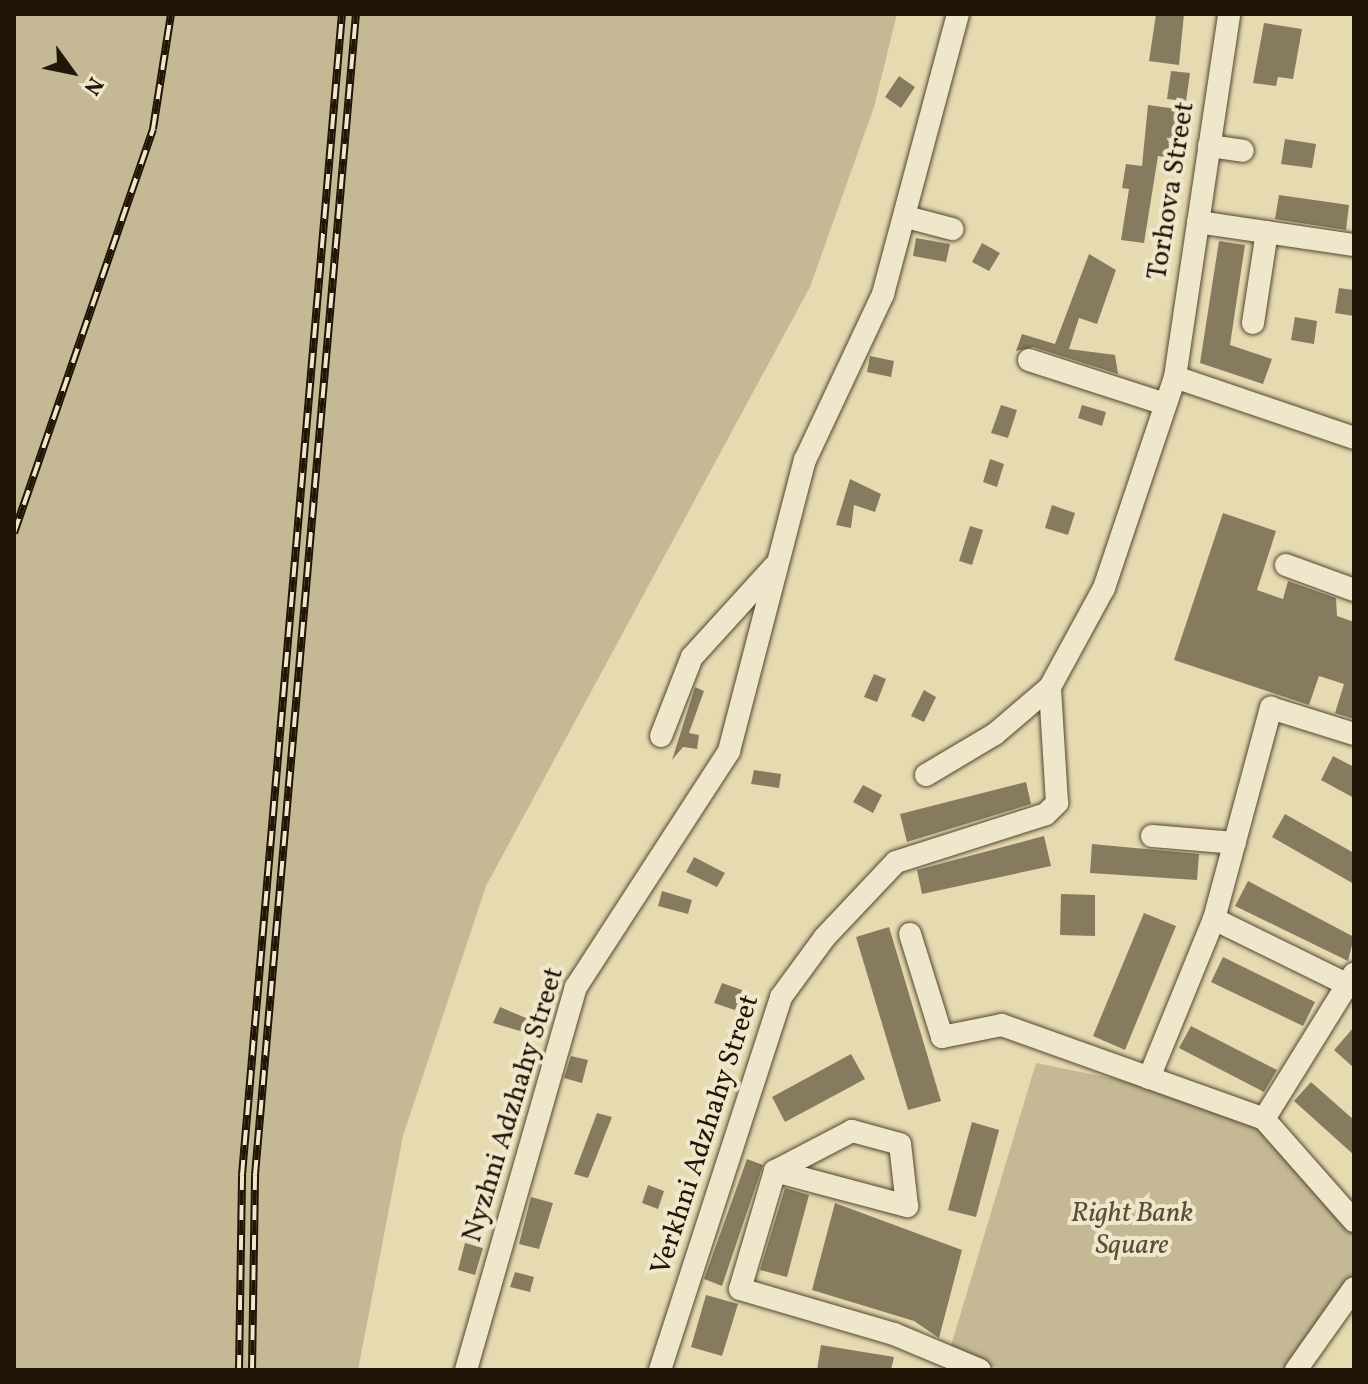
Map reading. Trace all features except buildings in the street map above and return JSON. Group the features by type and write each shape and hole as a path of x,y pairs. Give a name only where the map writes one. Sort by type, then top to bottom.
{"street":[{"path":"661,736 692,657 778,564 805,460 883,294 958,14"},
{"name":"Torhova Street","path":"1175,377 1229,14"},
{"path":"1209,146 1243,151"},
{"path":"906,217 952,229"},
{"path":"1198,222 1354,245"},
{"path":"1253,323 1267,232"},
{"path":"1029,360 1165,404"},
{"path":"926,775 995,734 1050,687 1104,588 1175,377 1354,438"},
{"name":"Nyzhni Adzhahy Street","path":"466,1370 576,987 729,751 778,564"},
{"path":"1286,565 1354,590"},
{"name":"Verkhni Adzhahy Street","path":"660,1370 781,997 825,937 896,862 1046,814 1057,803 1050,687"},
{"path":"1149,1078 1214,919 1271,708 1354,734"},
{"path":"1152,836 1235,843"},
{"path":"1214,919 1352,982 1264,1119"},
{"path":"910,934 942,1037 1002,1025 1264,1119 1354,1221"},
{"path":"775,1171 907,1206 900,1144 852,1131 775,1171 740,1289 894,1334 980,1370"},
{"path":"1299,1369 1354,1288"}],"green space":[{"path":"14,14 897,14 874,107 810,287 486,886 403,1136 358,1370 14,1370"},
{"name":"Right Bank Square","path":"1036,1063 1130,1082 1257,1127 1354,1234 1354,1287 1294,1370 1001,1370 950,1349"}],"railway":[{"path":"14,533 153,129 171,14"},
{"path":"239,1370 242,1175 342,14"},
{"path":"252,1370 255,1175 356,14"}]}
